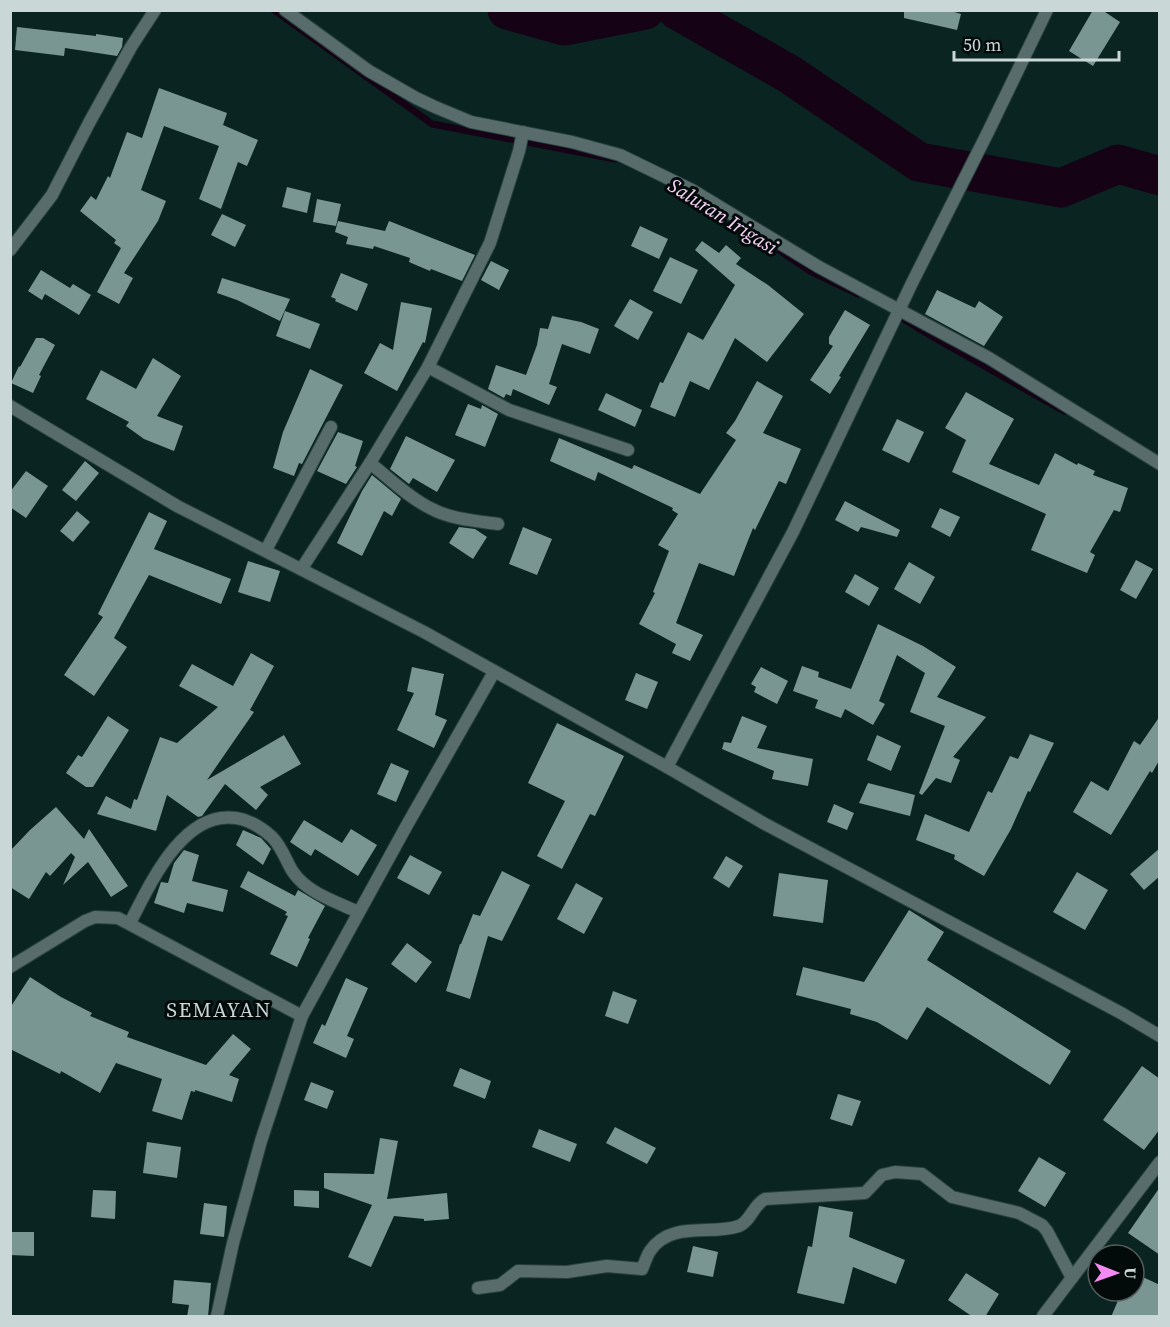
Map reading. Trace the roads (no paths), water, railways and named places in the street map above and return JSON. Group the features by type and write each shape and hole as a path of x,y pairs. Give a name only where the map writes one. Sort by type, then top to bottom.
{"street":[{"path":"10,250 52,195 88,123 155,10"},
{"path":"285,10 369,71 416,98 471,122 522,135 572,142 620,155 692,190 819,267 989,358 1160,464"},
{"path":"667,767 794,532 928,249 1047,10"},
{"path":"302,568 370,463 428,367 490,243 519,152 522,135"},
{"path":"428,367 509,410 628,450"},
{"path":"10,406 143,487 424,632 765,824 1121,1012 1160,1036"},
{"path":"266,550 331,428"},
{"path":"370,463 434,510 464,519 498,524"},
{"path":"217,1317 233,1243 261,1141 302,1016 494,672"},
{"path":"130,923 162,866 183,839 197,826 220,817 239,819 258,826 275,840 301,881 317,893 358,912"},
{"path":"10,967 85,921 95,917 118,918 302,1016"},
{"path":"1043,1317 1160,1162"},
{"path":"478,1288 500,1285 518,1271 567,1272 607,1266 642,1269 651,1249 668,1237 692,1230 739,1226 765,1199 865,1193 882,1175 904,1172 926,1176 952,1197 1019,1213 1042,1225 1072,1278"}],"waterway":[{"name":"Saluran Irigasi","path":"274,10 432,124 615,159"},
{"path":"507,10 564,26 645,10"},
{"path":"677,10 789,74 919,162 1061,188 1118,164 1160,176"},
{"name":"Saluran Irigasi","path":"761,238 810,271 858,294"},
{"name":"Saluran Irigasi","path":"902,318 1064,411"}],"district":[{"name":"SEMAYAN","path":"219,1009"}]}
